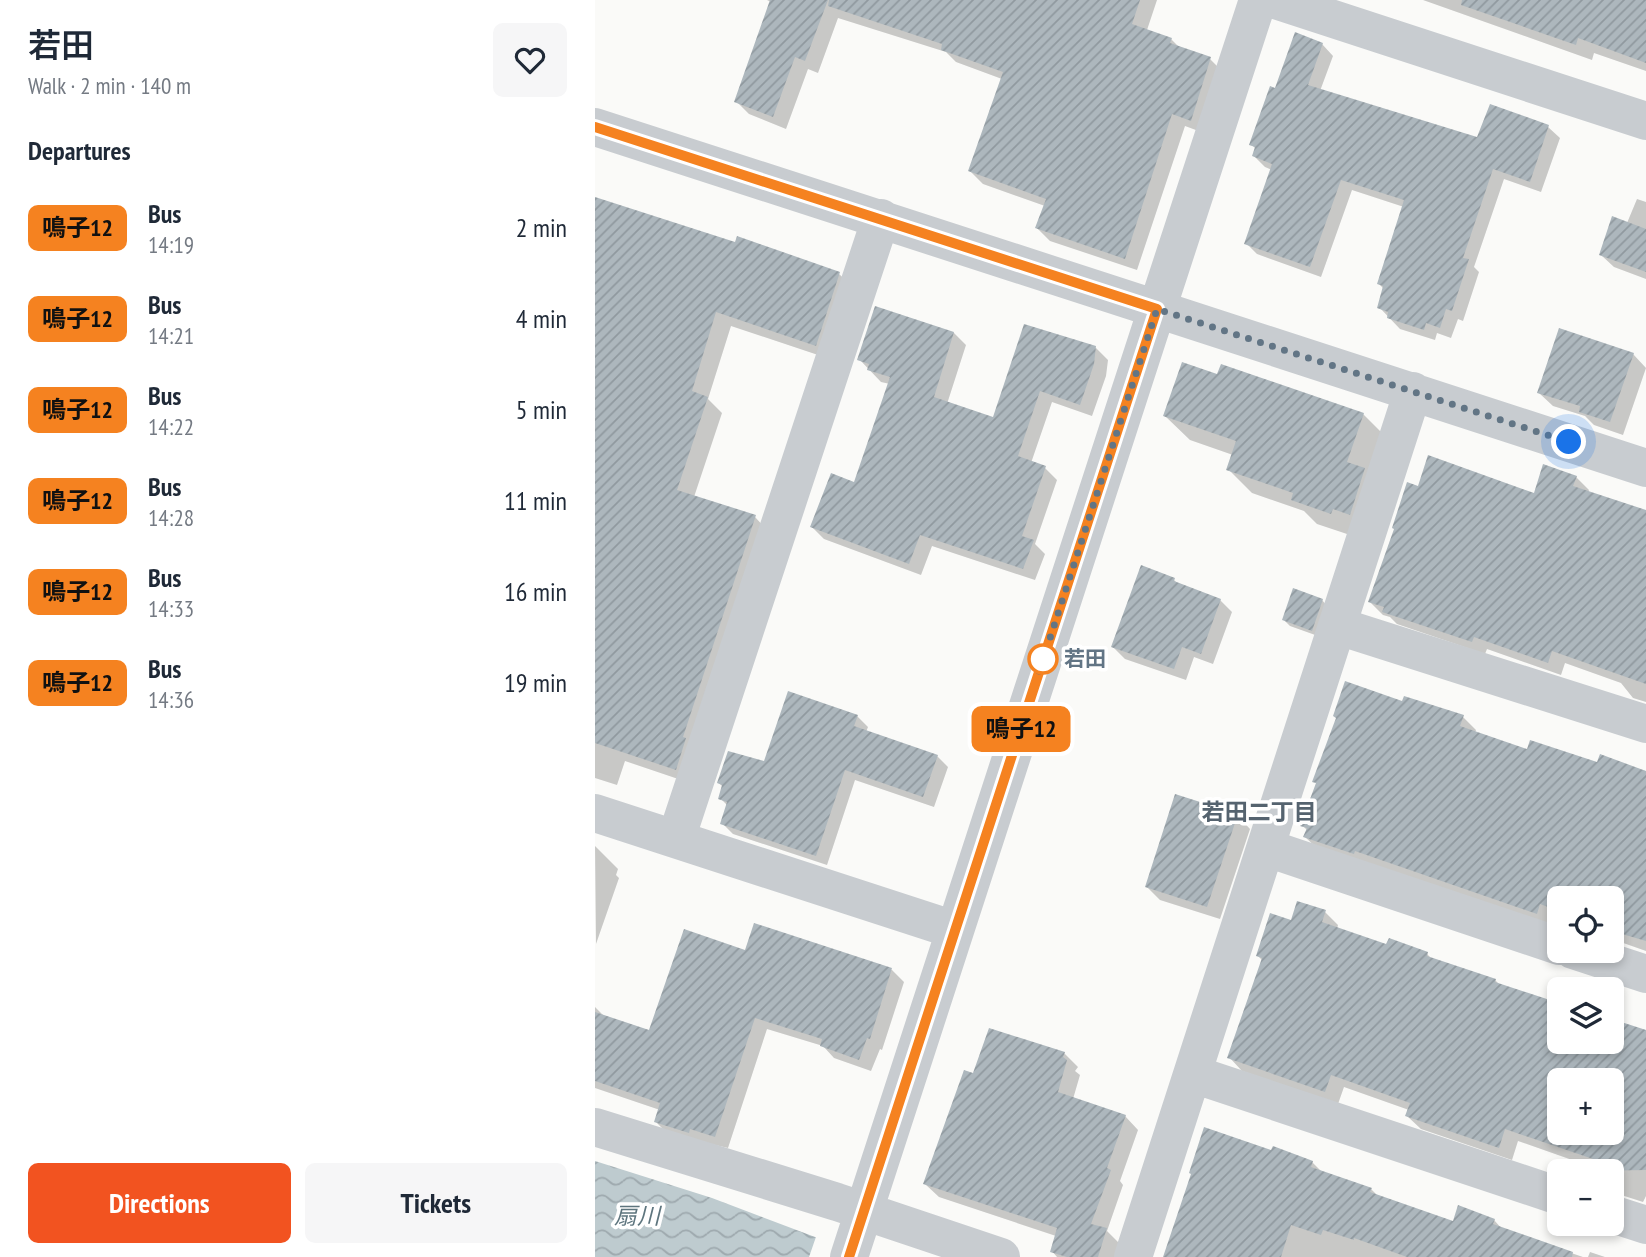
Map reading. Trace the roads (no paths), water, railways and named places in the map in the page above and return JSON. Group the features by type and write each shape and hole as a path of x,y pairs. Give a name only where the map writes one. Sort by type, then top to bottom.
{"street":[{"path":"856,1236 1258,0"},
{"path":"1275,0 1646,121"},
{"path":"595,127 1646,468"},
{"path":"675,839 881,218"},
{"path":"1133,1257 1413,391"},
{"path":"1338,626 1646,724"},
{"path":"595,813 955,930"},
{"path":"1267,848 1547,942"},
{"path":"1613,963 1646,974"},
{"path":"1193,1074 1547,1192"},
{"path":"595,1126 856,1236 1002,1257"},
{"path":"1624,1218 1646,1225"}],"water":[{"name":"扇川","path":"595,1161 712,1198 868,1257 595,1257"}],"place":[{"name":"若田","path":"1043,659"}],"district":[{"name":"若田二丁目","path":"1259,812"}]}
